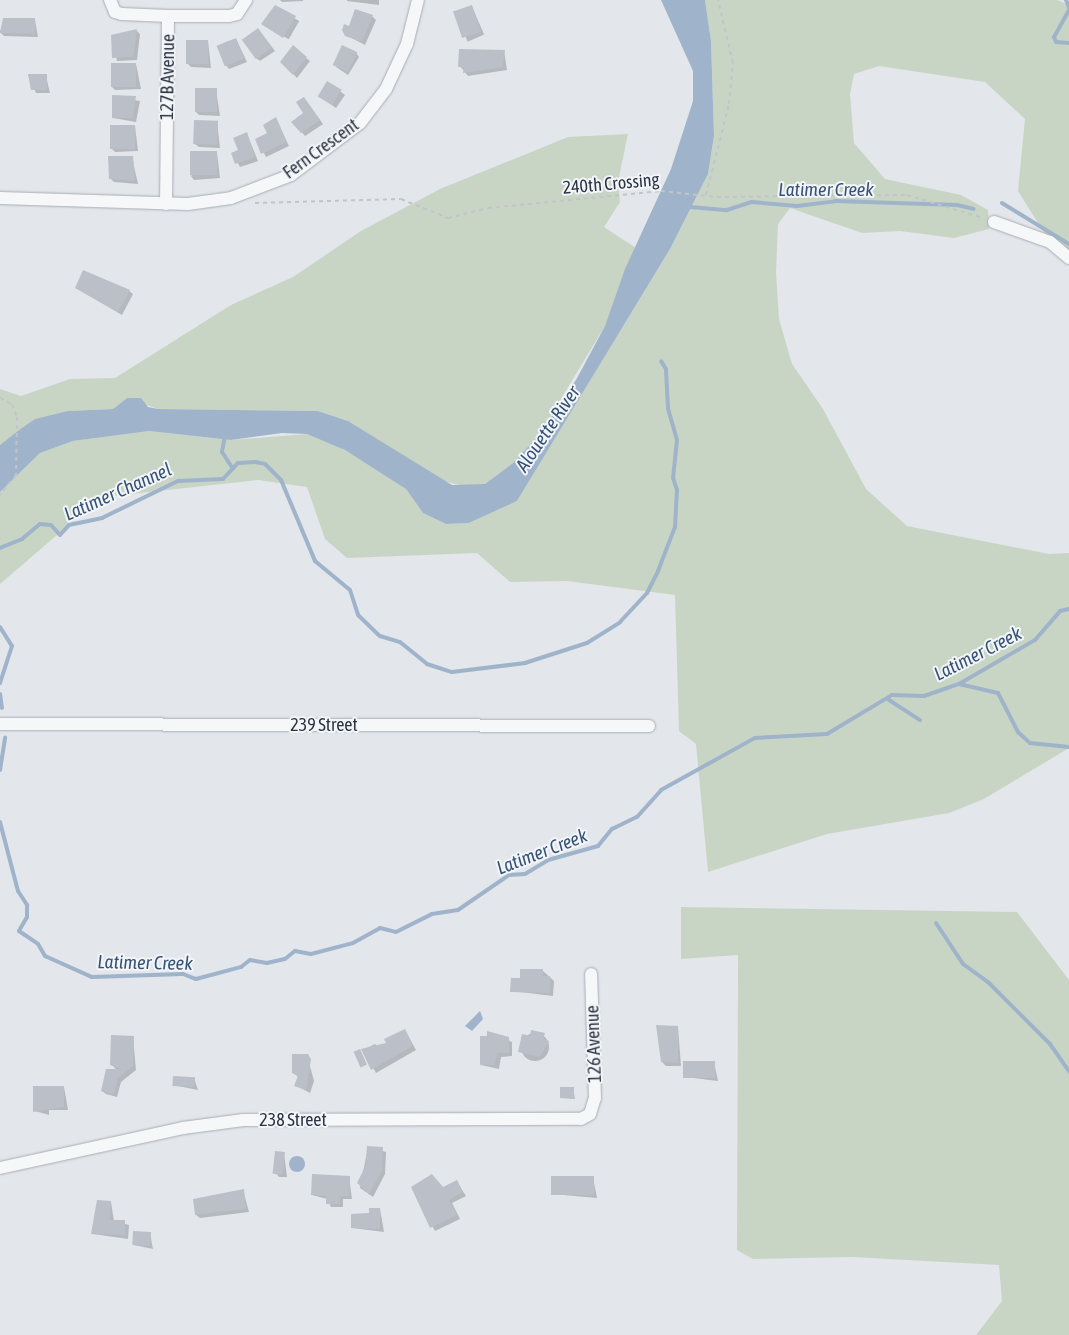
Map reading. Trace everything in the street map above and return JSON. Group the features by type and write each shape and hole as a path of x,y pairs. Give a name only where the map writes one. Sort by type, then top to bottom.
{"street":[{"name":"127B Avenue","path":"110,0 115,12 122,14 168,16 166,204"},
{"path":"168,16 229,16 237,14 246,0"},
{"name":"Fern Crescent","path":"0,198 166,204 230,198 291,175 360,123 386,89 407,44 418,0"},
{"path":"994,222 1050,242 1069,258"},
{"name":"239 Street","path":"0,724 649,726"},
{"name":"126 Avenue","path":"590,1114 595,1081 591,974"},
{"name":"238 Street","path":"0,1168 183,1128 243,1120 570,1120 590,1114"}],"path":[{"path":"706,196 729,104 733,63 718,0"},
{"name":"240th Crossing","path":"230,198 265,205 401,199 448,218 488,208 654,192 706,196 907,195 994,222"},
{"path":"0,398 8,400 17,417 16,475 0,496"}],"green space":[{"path":"705,0 1057,0 1069,5 1069,258 1050,242 1018,191 1025,119 985,82 879,66 854,74 850,94 854,143 885,179 961,195 988,210 989,229 954,238 900,231 862,233 790,208 778,224 776,273 779,319 792,364 823,409 866,489 907,526 1049,554 1069,553 1069,748 984,799 949,813 827,834 708,872 696,744 679,731 675,595 567,581 510,582 477,553 347,558 325,539 307,487 258,480 112,496 78,517 0,584 0,492 40,453 73,441 149,431 231,440 307,434 330,441 384,474 406,489 423,513 446,524 469,523 517,501 670,249 708,174 714,136 711,41"},
{"path":"628,134 618,182 620,202 604,227 636,248 605,326 539,435 513,463 485,484 471,488 436,479 348,421 318,411 158,409 127,398 113,409 68,411 19,430 0,445 0,389 21,396 70,379 115,378 231,305 293,277 361,231 440,189 568,137"},
{"path":"681,907 1017,912 1069,980 1069,1335 976,1335 1002,1301 999,1265 852,1257 753,1259 737,1250 738,955 681,959"}],"water":[{"name":"Alouette River","path":"661,0 705,0 711,41 714,136 708,174 670,249 517,501 469,523 446,524 423,513 406,489 345,450 307,434 282,433 231,440 149,431 73,441 40,453 0,492 0,445 19,430 35,419 68,411 113,409 127,398 141,398 148,407 158,409 318,411 348,421 452,485 485,484 513,463 539,435 576,380 605,326 625,269 671,169 693,101 693,71"},
{"path":"480,1011 483,1019 472,1031 465,1026"},
{"path":"297,1156 305,1164 297,1172 289,1164"}],"building":[{"path":"275,5 296,16 283,38 261,24"},
{"path":"472,5 481,31 462,38 453,12"},
{"path":"355,9 373,15 362,42 345,36 342,30 344,24 349,26"},
{"path":"3,18 35,18 35,34 0,33"},
{"path":"258,28 272,47 256,59 242,40"},
{"path":"137,29 133,57 112,58 111,35"},
{"path":"236,38 244,58 225,66 217,46"},
{"path":"186,40 208,40 208,64 186,64"},
{"path":"293,45 307,57 293,75 280,62"},
{"path":"342,45 357,52 348,72 333,65"},
{"path":"459,49 505,50 503,67 463,73 464,67 458,67"},
{"path":"111,63 136,63 136,87 111,87"},
{"path":"28,74 47,74 47,90 31,90"},
{"path":"327,81 342,90 332,105 318,96"},
{"path":"195,88 217,88 217,112 195,112"},
{"path":"112,95 136,96 133,118 112,118"},
{"path":"304,97 320,120 301,133 291,122 303,113 296,102"},
{"path":"276,117 287,142 261,154 255,139 267,133 263,125"},
{"path":"194,120 218,121 217,145 193,144"},
{"path":"110,125 135,125 135,149 110,149"},
{"path":"247,132 255,157 235,164 231,153 238,150 233,138"},
{"path":"190,151 217,151 217,175 190,175"},
{"path":"108,156 133,156 135,181 109,179"},
{"path":"83,270 130,290 118,312 75,288"},
{"path":"520,969 543,969 543,976 550,976 550,993 510,992 511,978 520,978"},
{"path":"656,1025 678,1026 678,1063 661,1062"},
{"path":"405,1029 413,1046 371,1070 361,1049 386,1043 384,1039"},
{"path":"531,1030 545,1033 543,1039 549,1041 540,1057 518,1052 522,1034 530,1036"},
{"path":"487,1031 509,1037 509,1053 497,1053 495,1065 480,1065 480,1036 487,1036"},
{"path":"111,1035 134,1036 133,1066 118,1078 114,1094 101,1091 106,1069 121,1069 110,1065"},
{"path":"360,1049 367,1065 361,1067 354,1052"},
{"path":"292,1054 308,1054 311,1059 306,1090 294,1086 298,1076 292,1073"},
{"path":"683,1061 715,1061 715,1078 683,1078"},
{"path":"173,1076 195,1077 194,1087 172,1086"},
{"path":"33,1086 64,1086 64,1107 33,1112"},
{"path":"560,1087 574,1087 574,1098 560,1098"},
{"path":"367,1146 383,1147 382,1170 369,1194 357,1183 366,1165"},
{"path":"275,1151 285,1152 283,1175 273,1174"},
{"path":"312,1174 350,1176 349,1196 340,1196 340,1204 326,1204 326,1196 311,1195"},
{"path":"432,1174 443,1187 457,1180 463,1192 449,1200 457,1215 430,1228 411,1187"},
{"path":"551,1176 594,1176 594,1195 551,1195"},
{"path":"244,1189 246,1209 195,1215 193,1199"},
{"path":"97,1200 111,1201 110,1220 125,1220 125,1235 91,1234"},
{"path":"369,1208 380,1208 380,1229 351,1228 351,1214 369,1213"},
{"path":"133,1231 151,1232 150,1246 132,1245"}],"waterway":[{"name":"Latimer Creek","path":"1066,0 1069,7"},
{"name":"Latimer Creek","path":"1069,10 1054,37 1056,42 1069,43"},
{"name":"Latimer Creek","path":"690,207 727,210 752,202 797,206 835,201 957,205 974,209"},
{"name":"Latimer Creek","path":"1002,203 1069,244"},
{"name":"Latimer Channel","path":"0,548 22,539 40,524 51,525 60,535 69,525 102,518 178,481 223,479 238,463 255,462 265,464 281,480 315,561 350,590 358,615 380,636 400,642 427,664 452,672 525,663 587,643 620,622 647,593 658,571 675,527 677,490 673,478 677,440 668,408 666,369 661,361"},
{"name":"Latimer Channel","path":"225,436 222,452 233,469"},
{"name":"Latimer Creek","path":"0,822 18,891 27,905 27,917 19,931 38,944 45,956 92,977 183,974 196,979 241,967 250,960 267,963 285,959 295,951 311,954 353,943 380,928 396,932 432,914 458,910 509,875 525,874 548,860 598,846 612,829 637,817 661,790 755,738 827,734 892,695 924,696 959,684 1035,640 1060,611 1069,609"},
{"name":"Latimer Creek","path":"0,627 12,646 0,683"},
{"path":"959,684 998,693 1018,732 1030,743 1069,747"},
{"name":"Latimer Creek","path":"0,694 2,708"},
{"name":"Latimer Creek","path":"889,700 920,720"},
{"name":"Latimer Creek","path":"0,770 5,737"},
{"path":"936,923 963,964 988,982 1050,1044 1069,1071"}]}
